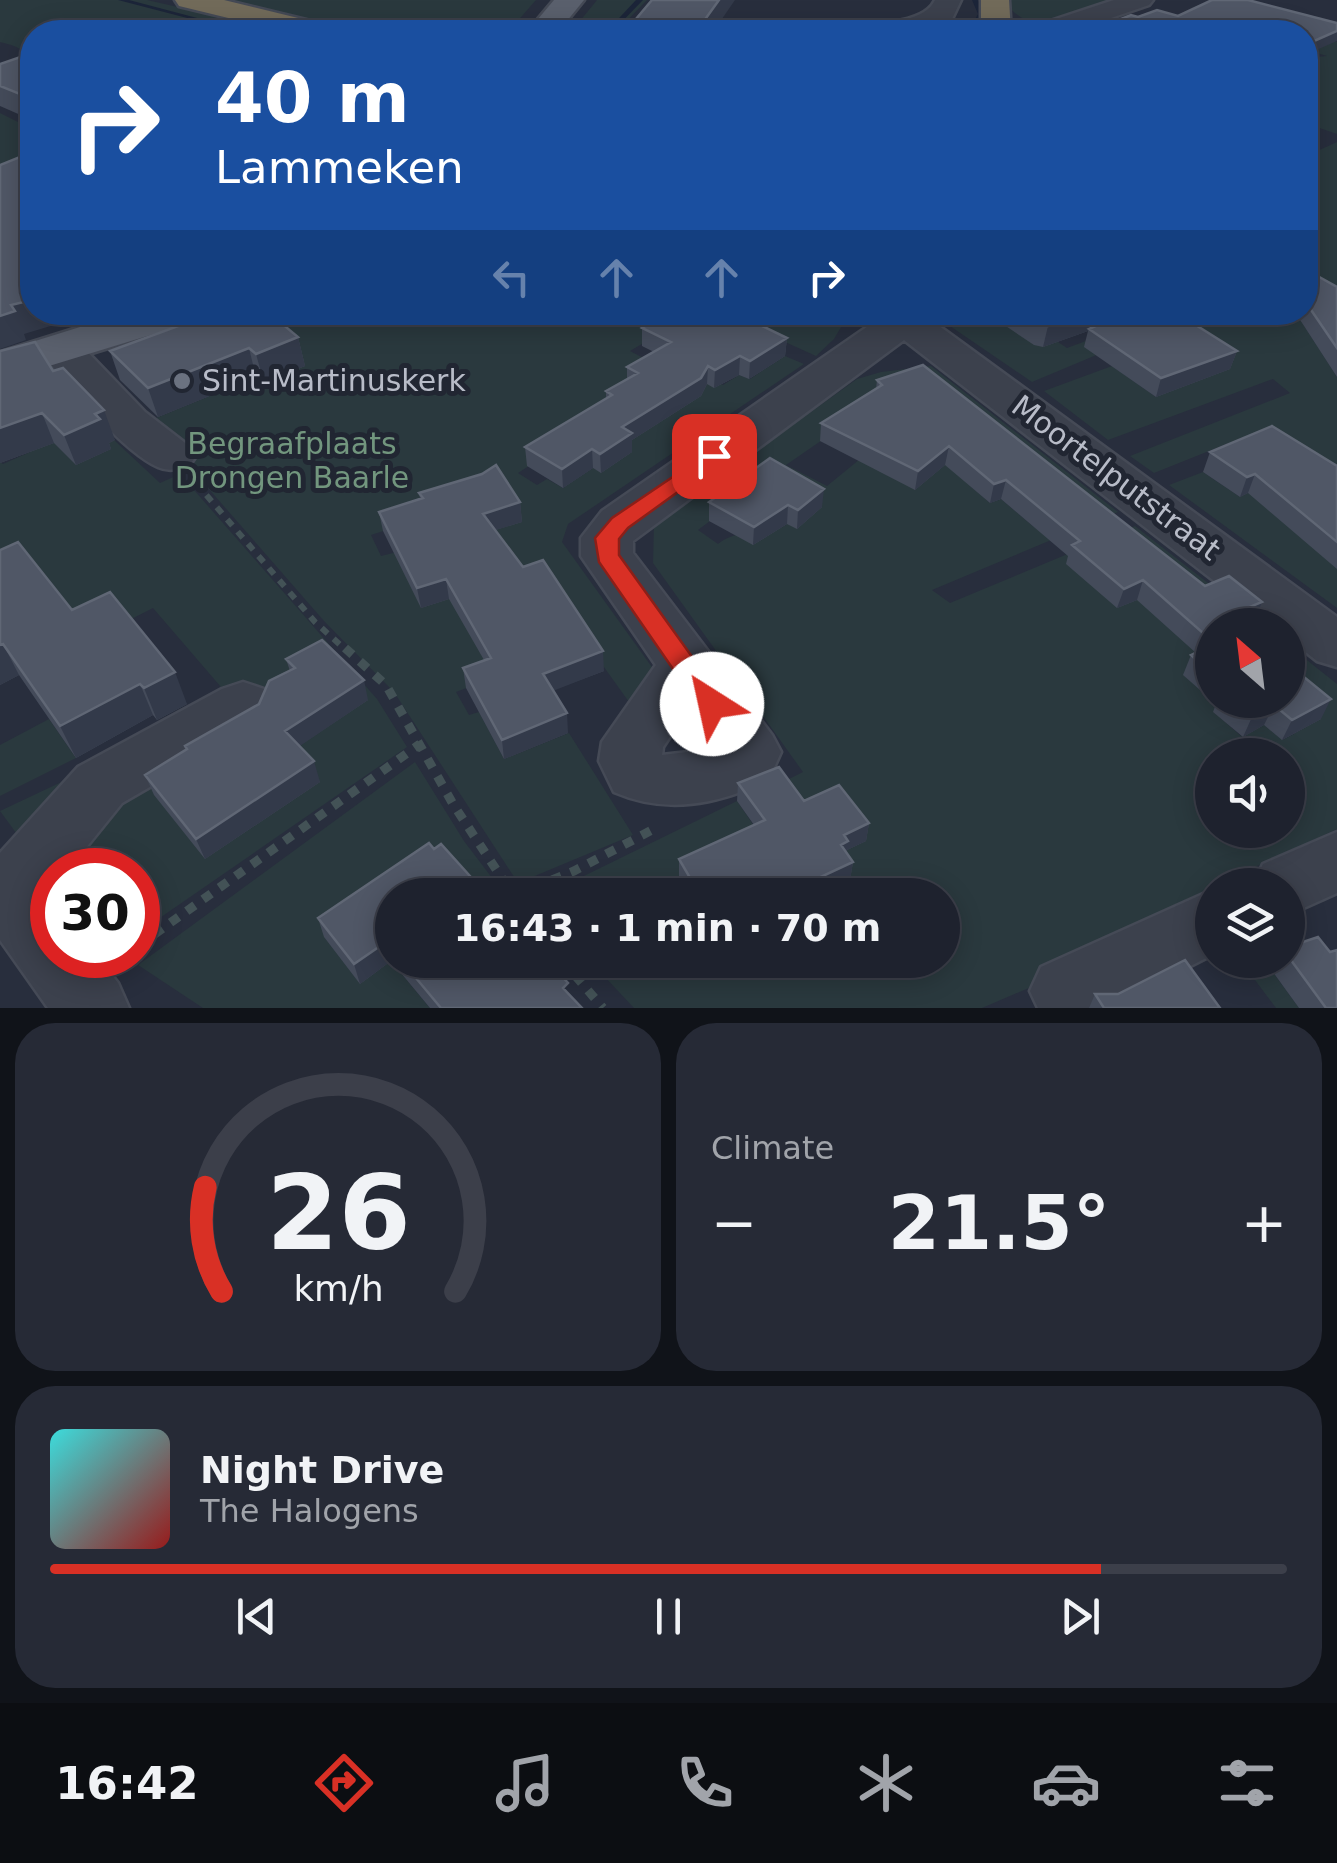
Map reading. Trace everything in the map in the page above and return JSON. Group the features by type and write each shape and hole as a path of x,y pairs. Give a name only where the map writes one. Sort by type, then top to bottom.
{"highway":[{"path":"189,0 271,20"}],"main road":[{"path":"552,20 570,0"},
{"path":"0,367 135,325"}],"street":[{"path":"908,0 945,7"},
{"path":"1081,20 1140,0"},
{"path":"686,666 641,729 628,755 630,766 639,776 662,782 719,774 750,757 686,666 607,556 607,538 620,523 886,325"},
{"name":"Moortelputstraat","path":"910,325 1337,646"},
{"path":"60,348 129,422 172,456"},
{"path":"92,1008 4,889 100,784 243,705"},
{"path":"1305,876 1337,861"},
{"path":"1066,991 1195,929"}],"path":[{"path":"172,456 315,622 386,685 503,878"},
{"path":"160,930 420,744"},
{"path":"556,878 652,830 662,782"},
{"path":"577,978 603,1008"}],"green space":[{"path":"0,0 147,0 235,20 20,20 20,50 0,42"},
{"path":"220,0 536,0 518,20 304,20"},
{"path":"597,0 647,0 628,20 581,20"},
{"path":"1004,0 1111,0 1058,20 1027,20"},
{"path":"1318,38 1337,42 1337,134 1318,127 1318,57 1327,56 1318,53"},
{"path":"0,113 20,123 20,164 0,172"},
{"path":"1337,142 1337,324 1318,324 1318,151"},
{"name":"Begraafplaats Drongen Baarle","path":"674,325 630,351 649,361 661,354 723,385 739,375 750,379 785,356 804,364 568,524 562,542 654,670 647,687 629,702 586,642 456,692 469,715 479,712 504,759 569,733 633,835 530,878 515,878 394,692 324,621 194,472 144,423 256,377 264,383 260,327","holes":["577,435 632,451 601,472 593,468 563,488 547,479 537,485 518,473","426,517 522,521 381,556 371,535"]},
{"path":"748,325 842,325 816,356"},
{"path":"949,325 1054,325 1058,342 1067,348 1102,335 1086,325 1168,325 1032,382"},
{"path":"1178,325 1304,325 1337,377 1337,608 1169,485 1203,472 1240,497 1301,468 1249,435 1154,473 1130,456 1290,393 1273,379 1108,440 1044,391 1112,366 1156,397"},
{"path":"931,366 1118,512 932,590 950,603 1135,526 1240,608 1195,608 1195,670 1184,675 1195,685 1195,718 1221,718 1242,737 1264,725 1280,738 1195,738 1195,848 1296,848 1254,868 1195,868 1195,895 1072,956 1052,978 982,1008 634,1008 606,978 960,978 960,878 847,878 777,785 803,772 653,563 654,524 857,379","holes":["828,436 865,455 827,486 786,465","966,482 1076,510 1034,527 1001,499 990,503","754,488 787,524 770,531 736,535 718,544 698,530"]},
{"path":"15,428 105,444 114,440 160,483 180,474 377,699 407,747 160,918 160,848 30,848 30,852 0,811 233,701 153,608 86,642 0,560 0,462 30,452"},
{"path":"1305,659 1337,684 1337,829 1305,844 1305,738 1287,738 1320,719 1305,708"},
{"path":"49,719 76,758 0,796 0,745"},
{"path":"415,762 492,878 375,878 375,903 325,938 360,983 375,972 375,978 405,978 430,1008 203,1008 158,978 160,949"},
{"path":"737,801 763,839 680,878 580,878"},
{"path":"1254,978 1277,978 1299,1008 1276,1008"}],"building":[{"path":"652,0 719,0 705,20 635,20"},
{"path":"1212,0 1248,0 1337,23 1337,31 1318,39 1318,20 1118,20 1157,10 1178,16"},
{"path":"20,57 20,94 0,86 0,64"},
{"path":"20,157 20,303 11,305 15,311 0,316 0,165"},
{"path":"1318,276 1337,287 1337,348 1318,320"},
{"path":"181,325 284,325 298,337 256,354 249,348 148,388 110,351"},
{"path":"760,325 787,338 750,361 740,356 715,370 708,366 701,378 622,427 632,433 600,454 592,449 562,469 525,447 612,395 606,391 638,373 627,367 671,342 642,328"},
{"path":"1098,325 1196,325 1237,351 1161,378 1089,329"},
{"path":"35,342 53,371 63,368 104,410 95,414 100,419 64,435 42,413 0,428 0,351"},
{"path":"923,365 1205,586 1229,576 1262,602 1247,608 1195,608 1195,626 1143,580 1124,589 1072,545 1080,541 1006,480 994,484 949,446 918,471 821,423 882,385 877,380"},
{"path":"1272,426 1337,466 1337,542 1255,474 1247,477 1210,452"},
{"path":"770,458 824,489 798,510 788,505 754,527 709,502"},
{"path":"496,465 520,502 483,514 523,567 543,560 603,651 543,674 567,713 502,740 463,668 491,658 446,579 417,588 379,512 423,498 419,493 482,474"},
{"path":"18,542 72,610 110,592 175,672 144,688 140,684 60,726 3,644 0,645 0,550"},
{"path":"322,640 364,680 285,731 314,761 196,839 145,775 187,749 185,746 259,704 269,681 295,668 286,659"},
{"path":"1305,678 1331,699 1305,713"},
{"path":"779,767 804,801 839,785 869,823 844,835 848,841 841,845 853,862 818,878 690,878 679,859 765,820 738,783"},
{"path":"429,843 434,849 441,844 472,878 377,878"},
{"path":"375,879 375,950 354,964 318,918"},
{"path":"1318,937 1330,952 1337,950 1337,1008 1326,1008 1304,978 1305,941"},
{"path":"1185,960 1220,1008 1104,1008 1095,994 1118,994"},
{"path":"416,978 563,978 568,983 563,988 582,1008 441,1008"}],"waterway":[{"path":"121,0 200,20"},
{"path":"621,20 640,0"},
{"path":"975,0 981,14 978,20"}],"place":[{"name":"Sint-Martinuskerk","path":"182,381"}],"route":[{"path":"712,704 607,556 607,538 620,523 714,456"}]}
